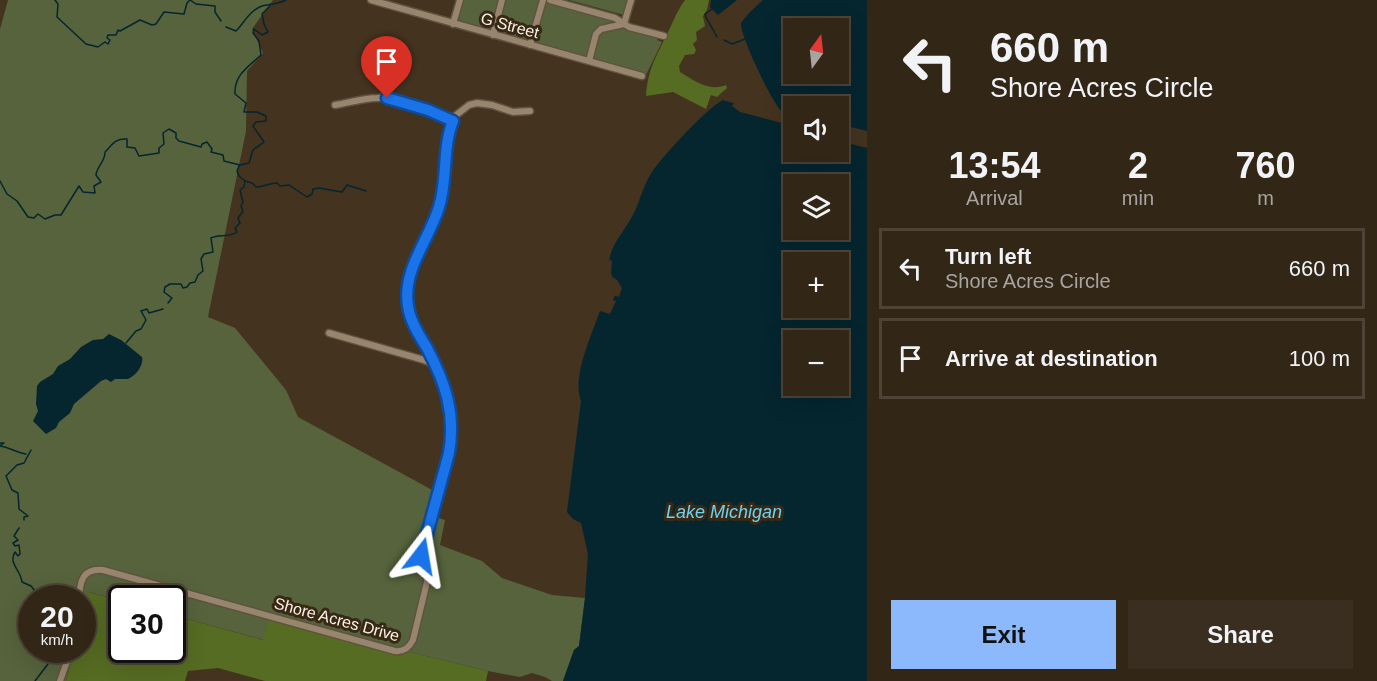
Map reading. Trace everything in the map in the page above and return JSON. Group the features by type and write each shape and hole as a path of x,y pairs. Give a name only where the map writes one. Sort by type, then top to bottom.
{"street":[{"name":"G Street","path":"371,0 642,76"},
{"path":"397,8 399,0"},
{"path":"453,24 460,0"},
{"path":"493,34 502,0"},
{"path":"530,45 543,0"},
{"path":"550,0 615,18 624,24 664,36"},
{"path":"624,24 631,0"},
{"path":"589,61 597,34 601,29 624,24"},
{"path":"335,105 387,98 428,110 453,121 462,109 477,103 513,112 530,111"},
{"name":"Shore Acres Drive","path":"81,585 82,578 90,571 103,570 395,651 408,648 413,640 427,582 428,574 421,556 422,550 451,442 447,390 412,319 408,305 408,287 418,253 439,207 448,140 453,121"},
{"path":"329,333 424,360 436,366"},
{"path":"60,681 66,663"}],"green space":[{"path":"8,0 273,0 252,29 263,53 247,71 246,131 208,317 235,328 286,390 298,417 436,492 429,515 445,520 440,545 482,561 502,578 552,595 585,598 579,646 574,650 563,681 552,681 532,673 520,677 488,671 270,614 264,640 186,619 186,585 108,585 108,597 96,594 96,585 18,585 18,663 71,663 66,681 0,681 0,29"},
{"path":"463,0 499,0 491,30 457,21"},
{"path":"504,0 539,0 528,40 495,31"},
{"path":"569,0 628,0 624,15"},
{"path":"685,0 709,0 703,16 705,26 696,32 697,40 693,44 696,50 694,54 685,55 679,66 680,72 702,84 714,87 726,85 727,88 717,97 711,95 706,109 673,92 646,96 652,66"},
{"path":"544,1 612,20 611,24 595,32 587,58 532,43"},
{"path":"614,28 658,38 657,40 662,42 646,75 591,60 599,35"},
{"path":"96,594 108,597 108,663 186,663 186,619 263,640 270,613 397,649 488,671 486,681 265,681 218,668 188,671 185,681 66,681 71,663 96,663"}],"water":[{"path":"711,0 737,0 718,15 710,7"},
{"name":"Lake Michigan","path":"763,0 867,0 867,681 563,681 574,650 579,646 588,554 581,523 567,512 581,401 579,380 581,368 600,311 610,314 616,301 613,300 615,295 617,296 618,286 609,265 610,256 635,211 648,179 687,132 723,100 783,117 783,162 849,162 849,96 783,96 783,113 758,71 741,23"},
{"path":"109,334 121,340 142,357 139,370 128,379 101,381 74,404 70,413 59,422 56,428 46,434 33,421 38,411 37,386 81,347 93,340 103,339"}],"pier":[{"path":"719,99 783,114 783,123 740,112 732,106 734,103"},
{"path":"849,126 867,131 867,148 849,144"},
{"path":"612,260 611,276 622,288 619,297 613,295 615,284 608,277 607,261"}],"waterway":[{"path":"55,0 58,4 57,17 86,44 98,47 105,42 108,44 110,40 107,38 108,35 116,35 118,30 140,20 152,25 156,24 164,12 184,14 190,0 196,4 215,6 215,12 221,21"},
{"path":"226,27 236,31 258,8 286,0"},
{"path":"0,181 7,194 17,201 28,217 34,218 38,214 45,219 61,215 79,186 83,192 95,193 94,186 101,182 96,175 105,152 119,140 127,139 127,147 135,148 139,156 159,153 159,148 164,144 163,133 169,129 176,133 179,141 201,147 207,142 212,149 211,152 223,155 224,161 240,165 249,163 253,150 264,142 253,126 256,122 266,121 266,116 257,112 244,112 246,103 235,94 235,87 239,76 261,55 259,41 253,33 254,29 262,35 268,32 262,14 270,6"},
{"path":"712,9 705,14 717,37"},
{"path":"724,40 732,44 745,39"},
{"path":"168,303 172,298 164,292 165,287 170,284 181,284 183,288 187,287 190,283 195,282 203,271 201,259 204,254 213,252 211,238 237,232 235,228 240,223 238,218 243,211 240,190 244,187 245,181 239,176 237,171 239,166"},
{"path":"245,181 256,187 274,183 280,186 289,185 307,197 312,194 313,189 342,192 347,185 366,191"},
{"path":"126,343 136,331 141,329 146,320 141,311 147,309 149,313 163,309"},
{"path":"0,443 4,443 1,445"},
{"path":"0,446 26,454"},
{"path":"24,520 24,517 28,516 19,509 18,493 12,490 6,476 17,465 24,463 31,450"},
{"path":"19,528 14,536 18,540 13,543 15,546 19,545 20,554 18,556 15,552 13,560 22,582 29,585"},
{"path":"35,681 49,663"}],"route":[{"path":"387,98 428,110 453,121 448,140 439,207 418,253 408,287 408,305 412,319 447,390 450,416 449,453 421,556"}]}
